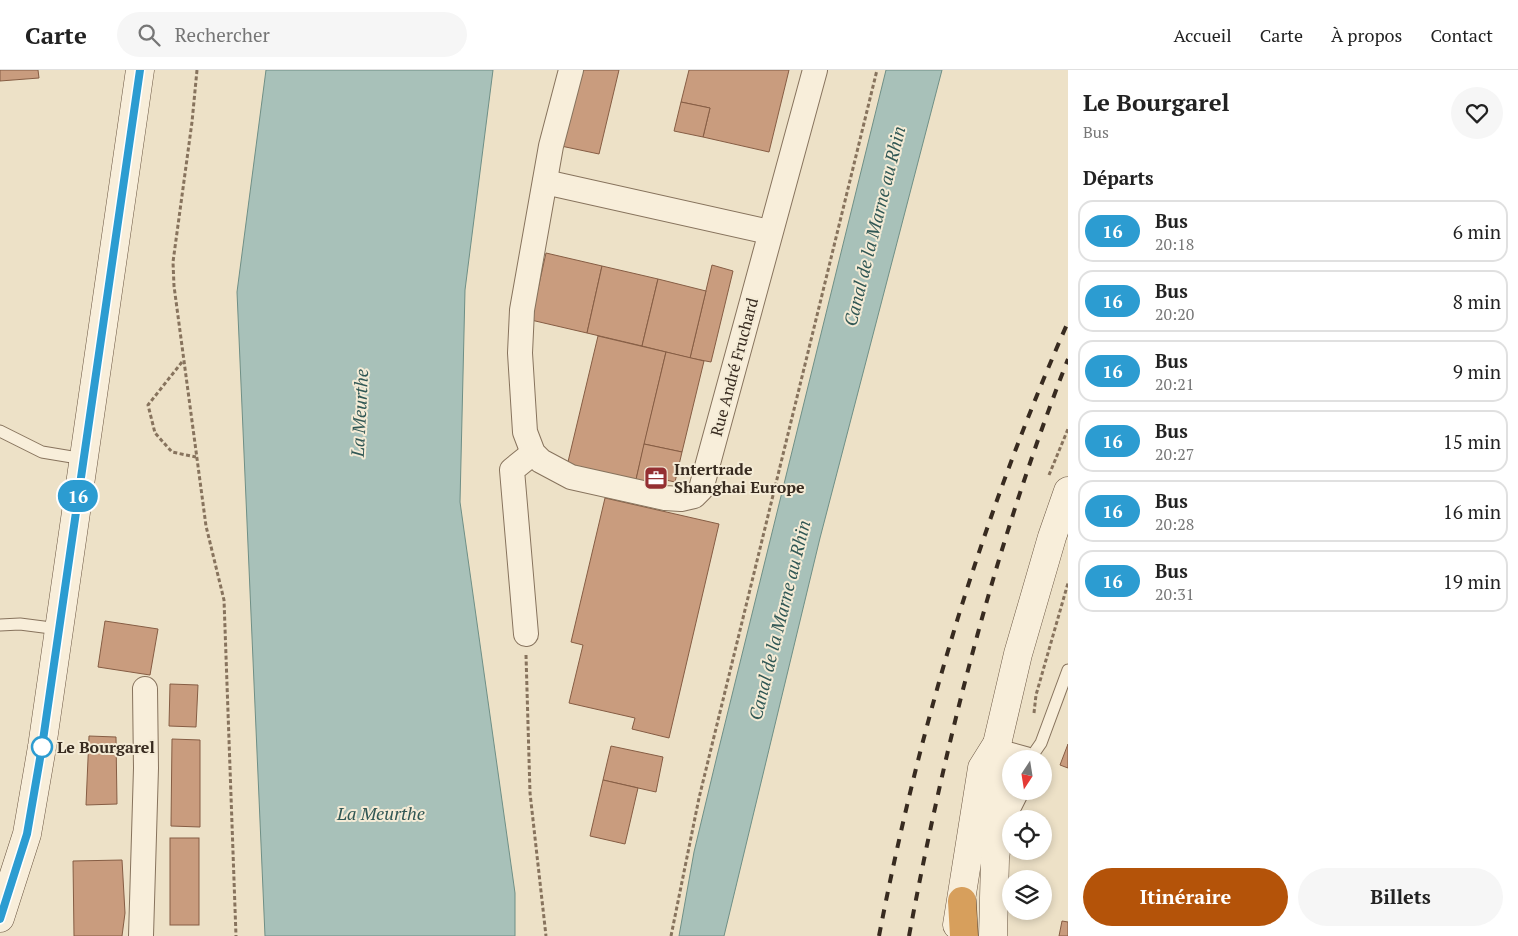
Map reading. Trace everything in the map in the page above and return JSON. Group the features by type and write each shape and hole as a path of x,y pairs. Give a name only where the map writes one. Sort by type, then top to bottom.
{"highway":[{"path":"962,901 964,936"}],"main road":[{"path":"0,918 27,834 84,459 134,72"},
{"path":"955,936 982,768 997,744 1018,654 1052,537 1068,490"},
{"path":"994,936 994,884 1006,771 997,744"}],"street":[{"path":"526,634 512,470 533,453 525,432 520,353 522,310 552,146 571,70"},
{"name":"Rue André Fruchard","path":"533,453 551,468 571,477 665,498 681,499 694,496 701,489 769,232 815,70"},
{"path":"545,182 769,232"},
{"path":"141,936 146,768 145,689"}],"lane":[{"path":"0,431 42,452 84,459"},
{"path":"0,625 20,624 59,630"},
{"path":"1038,750 1042,743 1068,670"},
{"path":"997,744 1014,750"},
{"path":"997,845 1020,800"}],"path":[{"path":"197,70 173,262 182,361 196,457 209,543 224,600 236,936"},
{"path":"671,936 699,798 877,70"},
{"path":"182,361 148,405 155,433 172,452 196,457"},
{"path":"1034,721 1036,695 1068,583"},
{"path":"526,634 530,794 546,936"}],"water":[{"name":"La Meurthe","path":"266,70 493,70 465,290 460,502 515,893 515,936 265,936 237,292"},
{"name":"Canal de la Marne au Rhin","path":"886,70 942,70 820,538 724,936 679,936 694,852"}],"building":[{"path":"0,70 38,70 39,78 0,81"},
{"path":"579,70 619,70 599,154 561,146"},
{"path":"689,70 789,70 769,152 703,137 710,108 681,102"},
{"path":"681,102 710,108 703,137 674,131"},
{"path":"546,253 602,266 587,333 531,320"},
{"path":"712,265 733,271 711,362 690,358"},
{"path":"602,266 658,279 642,346 587,333"},
{"path":"658,279 706,291 690,358 642,346"},
{"path":"598,336 666,352 635,484 567,466"},
{"path":"666,352 704,361 682,452 644,444"},
{"path":"644,444 682,452 675,482 652,477 649,487 635,484"},
{"path":"605,498 719,524 669,738 632,729 635,718 569,703 583,645 571,642"},
{"path":"105,621 158,629 150,675 98,667"},
{"path":"170,684 198,685 196,727 169,726"},
{"path":"89,736 116,737 117,804 86,805"},
{"path":"172,739 200,740 200,827 171,826"},
{"path":"1068,744 1068,768 1060,765"},
{"path":"611,746 663,757 656,792 603,780"},
{"path":"603,780 638,788 625,844 590,836"},
{"path":"170,838 199,838 199,925 170,925"},
{"path":"122,860 125,913 122,936 74,936 73,861"},
{"path":"1062,921 1068,922 1068,936 1059,936"}],"railway":[{"path":"879,936 914,778 956,623 1008,471 1068,322"},
{"path":"909,936 939,789 975,644 1018,500 1068,359"}],"bus line":[{"name":"16","path":"0,919 27,834 42,747 140,70"}],"place":[{"name":"Intertrade Shanghai Europe","path":"656,478"},
{"name":"Le Bourgarel","path":"42,747"}]}
